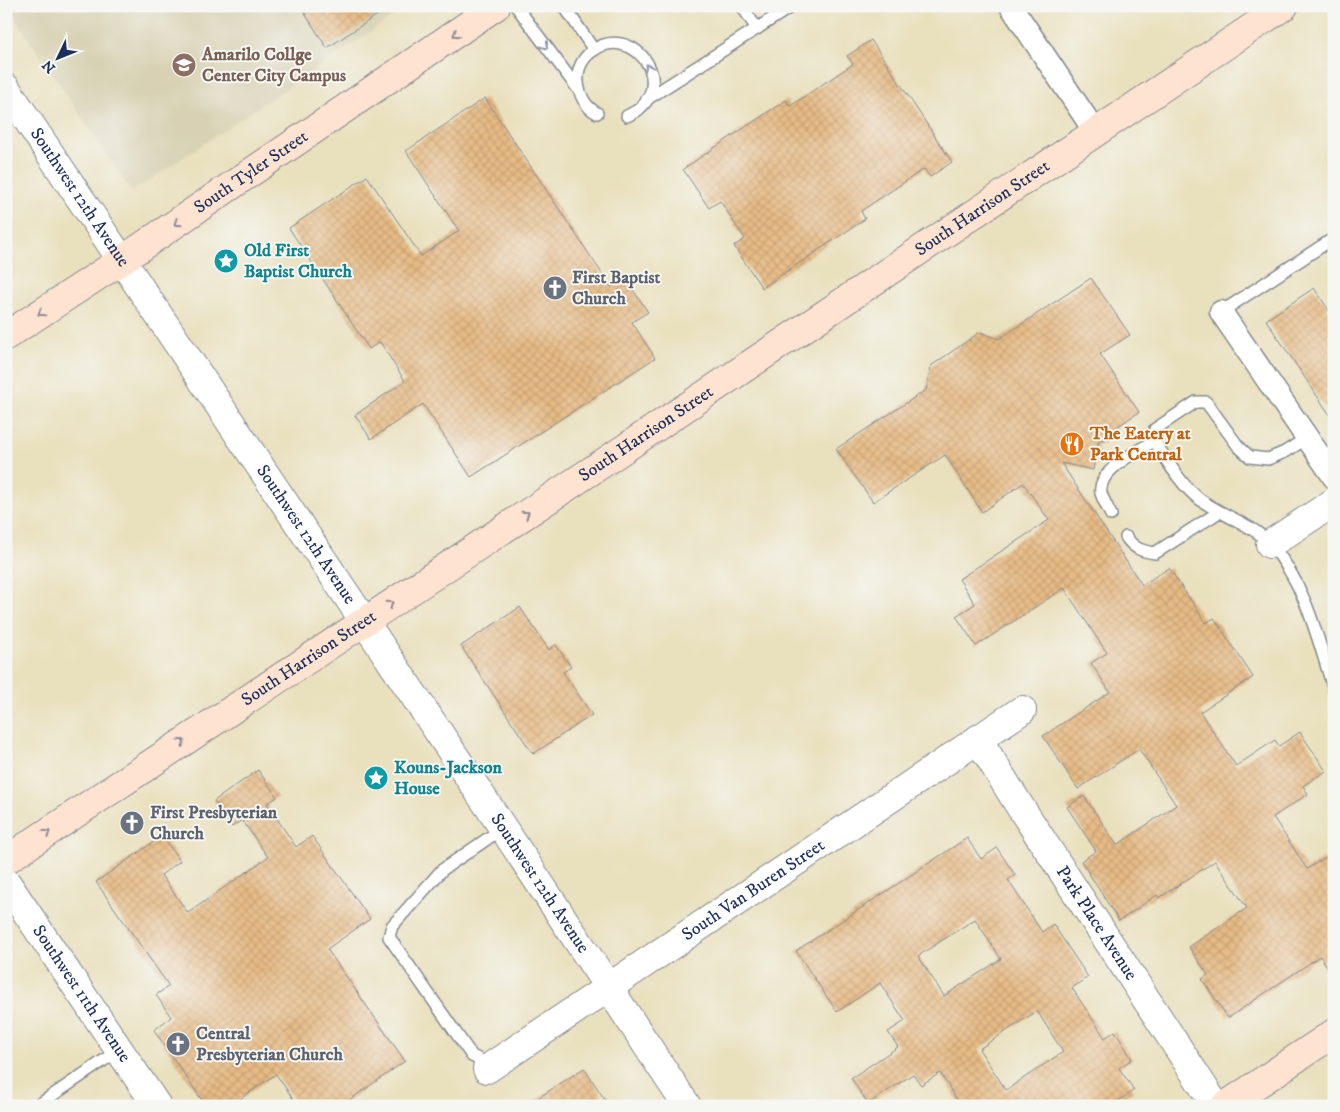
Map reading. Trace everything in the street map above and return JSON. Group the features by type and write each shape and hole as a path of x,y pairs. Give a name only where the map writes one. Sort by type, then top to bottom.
{"main road":[{"name":"South Tyler Street","path":"6,336 122,260 496,6"},
{"name":"South Harrison Street","path":"6,860 1284,6"},
{"path":"1225,1106 1334,1033"}],"street":[{"path":"1011,6 1096,133"},
{"name":"Southwest 12th Avenue","path":"6,88 503,828 687,1106"},
{"path":"1221,312 1334,477"},
{"path":"1270,544 1334,502"},
{"name":"South Van Buren Street","path":"489,1068 1022,710"},
{"name":"Park Place Avenue","path":"978,740 1216,1106"},
{"name":"Southwest 11th Avenue","path":"6,882 157,1106"}],"lane":[{"path":"516,6 578,90 584,101 597,113"},
{"path":"564,6 594,50"},
{"path":"742,6 757,29"},
{"path":"647,99 792,6"},
{"path":"578,90 580,65 594,50 608,44 632,47 642,54 648,64 652,76 652,88 640,109 627,116"},
{"path":"1221,312 1334,238"},
{"path":"1307,438 1285,452 1268,459 1250,457 1238,446 1206,402 1196,402 1156,429 1154,441 1178,476 1196,497 1219,512 1255,530 1284,561 1302,596 1334,690"},
{"path":"1110,515 1101,492 1104,478 1111,469 1154,441"},
{"path":"1126,538 1131,545 1142,552 1155,553 1219,512"},
{"path":"489,1068 472,1056 389,937 392,926 442,870 503,828"},
{"path":"37,1106 119,1050"}],"shaded area":[{"name":"Amarilo Collge Center City Campus","path":"7,6 409,6 132,192"}],"building":[{"path":"300,6 391,6 327,48"},
{"path":"871,40 952,162 930,177 924,169 861,211 865,219 762,288 734,246 745,239 720,201 709,208 683,169 786,100 790,106 853,64 847,56"},
{"name":"First Baptist Church","path":"485,98 611,287 625,278 648,312 632,322 655,358 471,477 423,404 371,439 355,415 405,381 380,342 369,349 289,228 367,176 421,256 459,231 406,151"},
{"path":"1091,278 1130,335 1100,354 1139,412 1111,431 1109,441 1099,439 1093,470 1061,463 1142,585 1169,568 1206,623 1214,618 1253,677 1200,712 1236,766 1275,740 1279,746 1300,732 1326,771 1303,786 1308,794 1273,817 1307,869 1334,852 1334,977 1320,956 1228,1018 1202,979 1208,975 1189,947 1247,908 1215,861 1159,898 1157,895 1119,921 1081,861 1096,851 1067,807 1084,796 1117,845 1176,805 1139,749 1078,789 1043,736 1110,692 1091,663 1107,653 1064,588 976,646 956,616 975,604 959,579 1049,520 1023,483 982,512 945,455 873,502 836,449 926,390 931,366 980,332 999,339"},
{"path":"1314,288 1334,318 1334,421 1266,320"},
{"path":"520,607 549,650 556,645 571,667 563,672 592,715 533,754 461,646"},
{"path":"258,770 277,797 267,804 296,847 312,836 370,919 327,949 405,1061 341,1106 298,1106 276,1074 230,1106 206,1106 154,1030 171,1017 156,995 169,986 96,882 162,836 180,861 161,875 188,913 268,857 242,820 232,827 214,801"},
{"path":"967,838 981,859 997,848 1015,875 1008,880 1042,932 1053,924 1088,977 1072,988 1105,1038 1115,1031 1132,1059 1119,1068 1134,1090 1111,1106 961,1106 940,1073 921,1085 913,1074 868,1104 851,1078 898,1047 888,1032 905,1021 880,983 837,1012 796,951","holes":["975,919 1001,959 944,996 918,956","1037,1011 1063,1052 1006,1090 979,1049"]},
{"path":"584,1068 609,1106 526,1106"}],"place":[{"name":"Amarilo Collge Center City Campus","path":"184,65"},
{"name":"Old First Baptist Church","path":"226,261"},
{"name":"First Baptist Church","path":"555,288"},
{"name":"The Eatery at Park Central","path":"1072,444"},
{"name":"Kouns-Jackson House","path":"376,778"},
{"name":"First Presbyterian Church","path":"132,823"},
{"name":"Central Presbyterian Church","path":"178,1044"}]}
